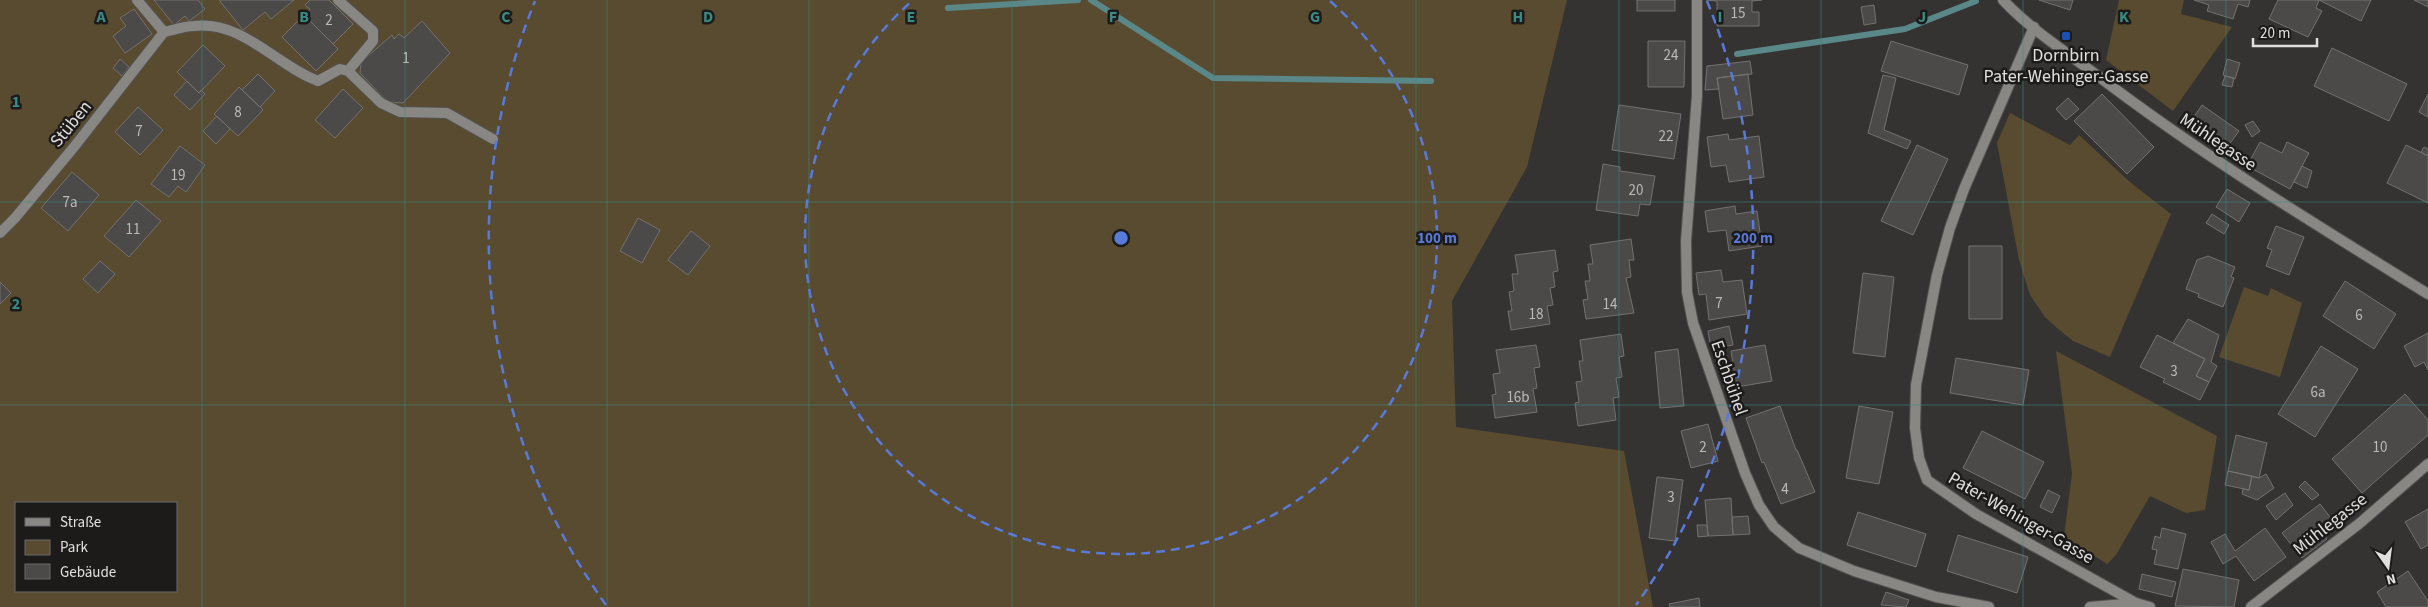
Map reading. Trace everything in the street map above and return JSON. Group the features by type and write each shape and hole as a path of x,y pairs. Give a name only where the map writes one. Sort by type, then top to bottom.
{"street":[{"path":"137,0 164,32 193,26 231,29 281,59 296,71 318,81 340,68 348,71 380,103 400,112 447,113 493,139"},
{"path":"338,0 372,31 373,42 348,71"},
{"name":"Eschbühel","path":"1697,0 1697,96 1686,241 1687,292 1693,323 1744,473 1759,506 1774,527 1799,548 1854,571 1930,595 1989,607"},
{"name":"Mühlegasse","path":"2003,0 2034,27 2113,87 2230,171 2428,294"},
{"name":"Pater-Wehinger-Gasse","path":"2034,27 1964,189 1950,228 1937,275 1916,385 1915,428 1919,458 1927,480 1976,514 2136,603 2150,607"},
{"name":"Stüben","path":"0,234 80,140 164,32"},
{"name":"Mühlegasse","path":"2251,607 2360,523 2428,464"},
{"path":"2090,607 2136,603"}],"green space":[{"path":"0,0 1567,0 1527,167 1452,301 1456,427 1624,451 1653,607 0,607"},
{"path":"2119,0 2184,0 2181,14 2232,27 2173,111 2106,60"},
{"path":"2010,113 2070,145 2079,135 2131,183 2171,214 2110,357 2073,341 2045,317 2030,295 2019,260 1997,143"},
{"path":"2244,287 2268,296 2271,288 2302,303 2280,377 2219,357"},
{"path":"2056,351 2217,436 2205,510 2186,513 2150,496 2116,555 2107,564 2064,537 2072,473"}],"building":[{"path":"154,0 198,0 205,9 189,21 185,16 174,25"},
{"path":"219,0 294,0 271,19 265,12 243,30"},
{"path":"310,0 329,0 353,24 333,44 304,15 310,9 305,5"},
{"path":"1637,0 1675,0 1675,11 1637,11"},
{"path":"1706,0 1762,0 1752,1 1752,12 1759,12 1759,26 1717,26 1717,1"},
{"path":"2039,0 2073,0 2070,10"},
{"path":"2194,0 2250,0 2248,7 2238,4 2233,19 2207,11 2209,5"},
{"path":"2278,0 2319,0 2316,8 2322,11 2308,37 2269,19"},
{"path":"2319,0 2371,0 2361,21"},
{"path":"2414,0 2428,0 2428,7"},
{"path":"1874,5 1876,23 1864,25 1861,7"},
{"path":"134,9 152,34 125,53 113,36 126,26 120,18"},
{"path":"304,15 338,49 316,71 282,37"},
{"path":"422,21 450,53 403,103 388,102 360,73 361,62 392,35 394,39 399,34 404,38"},
{"path":"1648,41 1685,41 1684,87 1648,87"},
{"path":"1891,41 1968,65 1959,95 1881,71"},
{"path":"203,45 225,66 199,93 177,72"},
{"path":"2332,48 2407,84 2389,121 2314,86"},
{"path":"120,59 129,67 122,76 113,68"},
{"path":"2227,59 2240,63 2235,79 2223,75"},
{"path":"1750,61 1752,74 1717,78 1719,89 1705,90 1707,66"},
{"path":"258,74 275,91 260,107 242,90"},
{"path":"1748,74 1753,115 1723,119 1717,78"},
{"path":"1883,75 1896,78 1884,130 1911,141 1907,149 1868,133"},
{"path":"2225,76 2234,78 2232,87 2222,85"},
{"path":"187,81 199,93 201,90 205,94 190,110 174,95"},
{"path":"239,87 263,110 238,136 214,114"},
{"path":"343,89 363,108 335,138 315,120"},
{"path":"2102,94 2154,147 2127,174 2074,121"},
{"path":"2428,94 2428,117 2419,112"},
{"path":"2068,98 2079,109 2066,120 2056,109"},
{"path":"1619,105 1681,114 1674,159 1612,150"},
{"path":"2202,105 2239,131 2223,153 2187,127"},
{"path":"138,107 163,130 140,155 115,132"},
{"path":"217,116 230,129 216,144 203,131"},
{"path":"2253,121 2260,131 2252,137 2245,125"},
{"path":"1728,134 1729,140 1759,136 1764,177 1729,182 1726,165 1711,167 1707,137"},
{"path":"2260,142 2282,153 2287,142 2309,153 2290,189 2247,166"},
{"path":"1917,145 1948,159 1913,235 1881,221"},
{"path":"2406,145 2428,156 2428,203 2387,183"},
{"path":"180,146 205,165 186,192 178,186 169,197 151,184"},
{"path":"2424,147 2428,149 2428,156 2421,152"},
{"path":"1603,164 1620,167 1620,171 1655,176 1650,205 1640,204 1638,216 1596,210"},
{"path":"2302,166 2312,171 2307,188 2294,182"},
{"path":"72,172 99,195 68,231 41,208"},
{"path":"2227,189 2250,203 2239,222 2216,207"},
{"path":"136,200 161,221 129,257 104,236"},
{"path":"1735,206 1736,214 1757,211 1762,246 1729,251 1726,230 1708,232 1705,211"},
{"path":"2212,214 2229,225 2224,234 2206,223"},
{"path":"638,218 660,230 642,263 620,251"},
{"path":"2276,226 2304,237 2289,275 2266,266 2272,250 2267,248"},
{"path":"691,231 710,246 688,275 668,260"},
{"path":"1631,239 1634,260 1629,260 1631,277 1626,278 1634,313 1586,319 1583,300 1588,299 1585,281 1590,281 1588,264 1593,264 1590,245"},
{"path":"1969,246 2002,246 2002,319 1969,319"},
{"path":"1555,250 1558,271 1553,272 1555,287 1550,288 1553,305 1547,306 1550,324 1511,330 1508,311 1512,311 1509,292 1514,291 1512,274 1518,274 1515,255"},
{"path":"2208,256 2235,267 2231,277 2234,278 2223,307 2198,297 2199,294 2186,289 2197,260"},
{"path":"100,261 115,274 98,293 83,279"},
{"path":"1721,270 1723,282 1742,280 1747,314 1709,320 1706,294 1699,295 1696,273"},
{"path":"1863,273 1894,277 1885,357 1853,353"},
{"path":"2345,281 2396,314 2374,349 2323,316"},
{"path":"0,282 11,293 0,304"},
{"path":"2188,319 2219,335 2211,362 2217,366 2209,382 2196,376 2205,359 2173,343"},
{"path":"1729,326 1733,345 1711,349 1708,331"},
{"path":"2428,333 2428,370 2424,362 2415,367 2404,346"},
{"path":"1621,334 1624,356 1619,357 1622,377 1616,378 1619,397 1613,398 1616,420 1578,426 1575,403 1579,402 1576,382 1582,381 1579,361 1583,361 1580,340"},
{"path":"2157,335 2205,359 2196,376 2209,382 2200,400 2163,382 2165,379 2140,367"},
{"path":"1536,345 1540,367 1534,368 1537,388 1533,389 1537,412 1495,418 1492,395 1496,394 1493,374 1500,373 1496,350"},
{"path":"1765,345 1772,381 1737,387 1731,351"},
{"path":"2321,346 2358,369 2315,437 2278,414"},
{"path":"1678,349 1684,406 1660,408 1655,352"},
{"path":"1956,358 2029,370 2023,405 1950,393"},
{"path":"2405,394 2428,420 2428,435 2362,493 2332,459"},
{"path":"1780,406 1796,450 1815,492 1781,504 1764,462 1762,463 1746,418"},
{"path":"1859,406 1893,412 1879,484 1846,478"},
{"path":"1708,424 1718,461 1691,468 1681,431"},
{"path":"1982,431 2044,462 2025,499 1963,468"},
{"path":"2236,435 2267,443 2259,478 2228,471"},
{"path":"2228,471 2252,476 2249,490 2225,485"},
{"path":"2266,474 2274,488 2257,500 2242,494 2243,489 2249,490 2252,476 2259,478"},
{"path":"1657,477 1683,480 1675,541 1649,538"},
{"path":"2305,481 2319,495 2312,500 2299,487"},
{"path":"2048,490 2060,496 2052,513 2040,507"},
{"path":"2285,493 2293,505 2276,520 2266,506"},
{"path":"1731,498 1733,535 1708,536 1705,500"},
{"path":"2320,504 2337,526 2325,536 2327,539 2302,558 2282,533"},
{"path":"2428,509 2428,545 2421,549 2405,522"},
{"path":"1858,512 1926,534 1916,567 1847,545"},
{"path":"1748,516 1750,534 1733,535 1732,517"},
{"path":"1697,525 1707,525 1708,536 1698,537"},
{"path":"2162,528 2186,534 2178,569 2154,564 2157,550 2152,549 2155,536 2160,538"},
{"path":"2265,528 2286,557 2254,581 2236,556 2223,564 2211,542 2225,534 2235,551"},
{"path":"1958,535 2028,557 2017,593 1947,571"},
{"path":"2183,569 2239,580 2234,607 2175,606"},
{"path":"2408,571 2428,601 2428,607 2386,607 2377,592"},
{"path":"2142,574 2176,582 2172,597 2139,589"},
{"path":"1886,592 1909,600 1906,607 1881,605"},
{"path":"1699,598 1700,607 1670,607 1669,604"}],"waterway":[{"path":"948,8 1078,0"},
{"path":"1091,0 1213,78 1431,81"},
{"path":"1737,54 1905,29 1976,1"}],"place":[{"name":"Dornbirn Pater-Wehinger-Gasse","path":"2066,36"}]}
